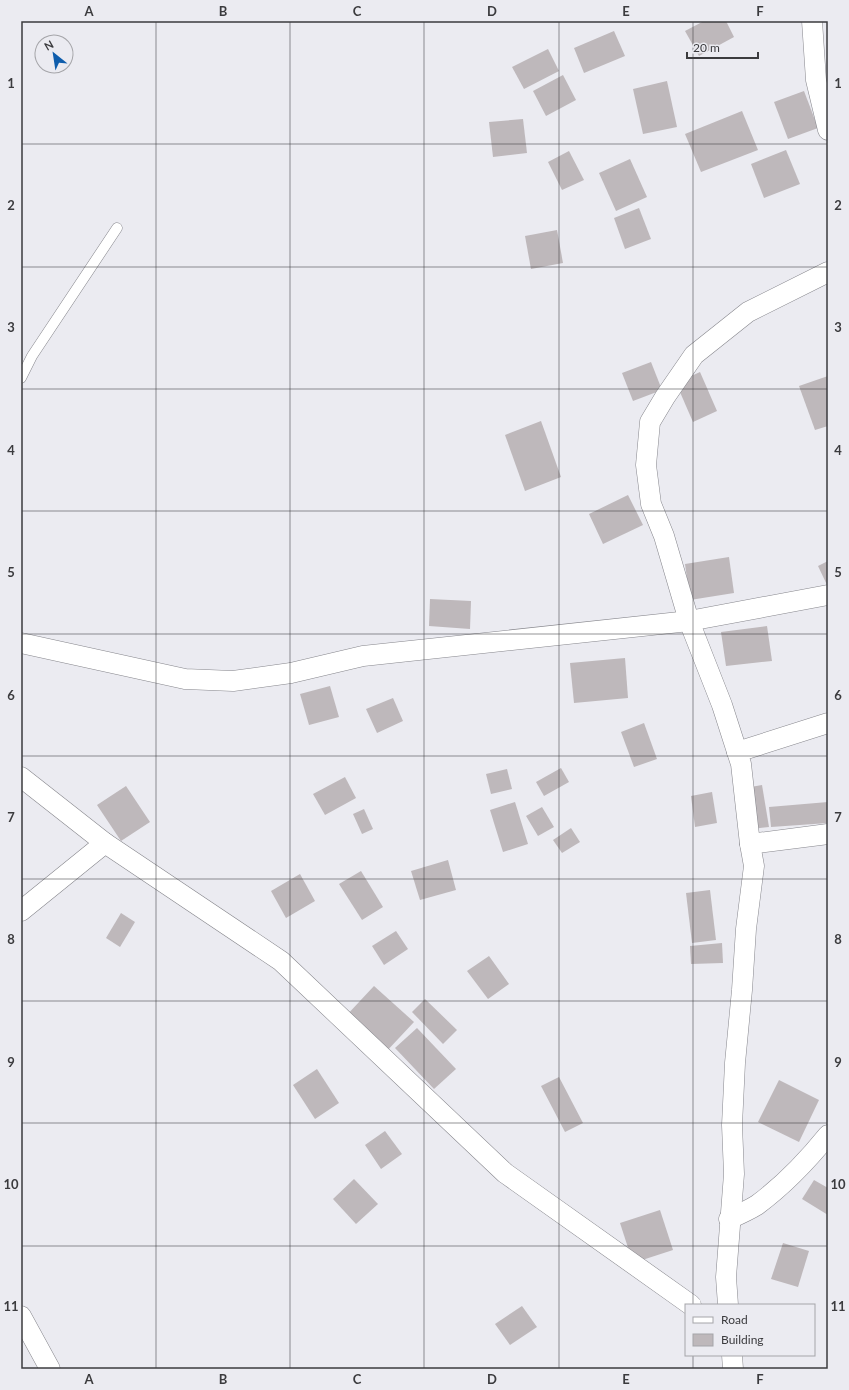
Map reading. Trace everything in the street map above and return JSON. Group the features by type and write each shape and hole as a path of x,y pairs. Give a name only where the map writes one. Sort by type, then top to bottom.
{"street":[{"path":"814,22 816,80 828,130"},
{"path":"728,1304 726,1277 734,1174 732,1125 735,1063 746,929 754,866 741,764 722,705 689,621 664,536 651,504 646,465 650,422 694,355 748,312 828,272"},
{"path":"21,643 185,679 233,681 291,673 363,656 689,621 828,595"},
{"path":"737,752 828,723"},
{"path":"21,777 105,843 281,961 505,1174 690,1304"},
{"path":"750,844 828,834"},
{"path":"21,911 105,843"},
{"path":"730,1219 755,1206 786,1181 816,1150 828,1135"},
{"path":"21,1316 50,1369"},
{"path":"732,1356 733,1369"}],"lane":[{"path":"21,378 32,356 117,228"}],"building":[{"path":"704,21 726,21 734,37 699,56 685,31"},
{"path":"614,31 625,56 584,73 574,48"},
{"path":"548,49 559,71 524,89 512,67"},
{"path":"563,75 576,100 546,116 533,91"},
{"path":"667,81 677,127 643,134 633,89"},
{"path":"804,91 818,128 788,139 774,102"},
{"path":"742,111 758,150 701,172 685,134"},
{"path":"523,119 527,153 493,157 489,122"},
{"path":"786,150 800,184 764,198 751,164"},
{"path":"569,151 584,180 562,190 548,162"},
{"path":"630,159 647,197 616,211 599,173"},
{"path":"639,208 651,239 625,249 614,218"},
{"path":"557,230 563,263 531,269 525,236"},
{"path":"651,362 662,390 633,401 622,373"},
{"path":"700,372 717,411 693,422 676,383"},
{"path":"828,376 828,426 815,430 799,386"},
{"path":"541,421 561,477 525,491 505,435"},
{"path":"628,495 643,525 603,544 589,514"},
{"path":"729,557 734,593 690,600 685,564"},
{"path":"828,561 828,587 818,566"},
{"path":"430,599 471,601 470,629 429,626"},
{"path":"767,626 772,661 726,666 721,632"},
{"path":"625,658 628,698 574,703 570,663"},
{"path":"330,686 339,717 309,725 300,694"},
{"path":"393,698 403,721 377,733 366,709"},
{"path":"644,723 657,759 634,767 621,732"},
{"path":"561,768 569,782 544,796 536,782"},
{"path":"507,769 512,789 491,794 486,774"},
{"path":"345,777 356,798 325,815 313,794"},
{"path":"762,785 769,827 752,829 745,788"},
{"path":"126,786 150,822 121,841 97,805"},
{"path":"712,792 717,823 695,827 691,796"},
{"path":"515,802 528,844 503,852 490,810"},
{"path":"828,802 828,823 771,827 769,807"},
{"path":"542,807 554,827 538,836 526,816"},
{"path":"364,809 373,829 362,834 353,814"},
{"path":"571,828 580,842 562,853 553,840"},
{"path":"448,860 456,890 420,900 411,871"},
{"path":"361,871 383,907 362,920 339,884"},
{"path":"300,874 315,901 286,918 271,891"},
{"path":"710,890 716,940 692,943 686,893"},
{"path":"121,913 135,922 120,947 106,938"},
{"path":"396,931 408,949 384,965 372,946"},
{"path":"722,943 723,963 691,964 690,946"},
{"path":"489,956 509,984 488,999 467,971"},
{"path":"374,986 414,1022 384,1054 345,1017"},
{"path":"425,999 457,1030 443,1044 412,1012"},
{"path":"417,1028 456,1069 434,1089 395,1048"},
{"path":"317,1069 339,1103 315,1119 293,1085"},
{"path":"559,1077 583,1123 565,1132 541,1086"},
{"path":"779,1080 819,1100 799,1142 758,1122"},
{"path":"385,1131 402,1154 381,1169 365,1145"},
{"path":"354,1179 378,1204 356,1224 333,1199"},
{"path":"814,1180 828,1188 828,1215 802,1199"},
{"path":"660,1210 673,1250 633,1263 620,1223"},
{"path":"783,1243 809,1251 798,1287 771,1279"},
{"path":"522,1306 537,1327 510,1345 495,1324"}]}
